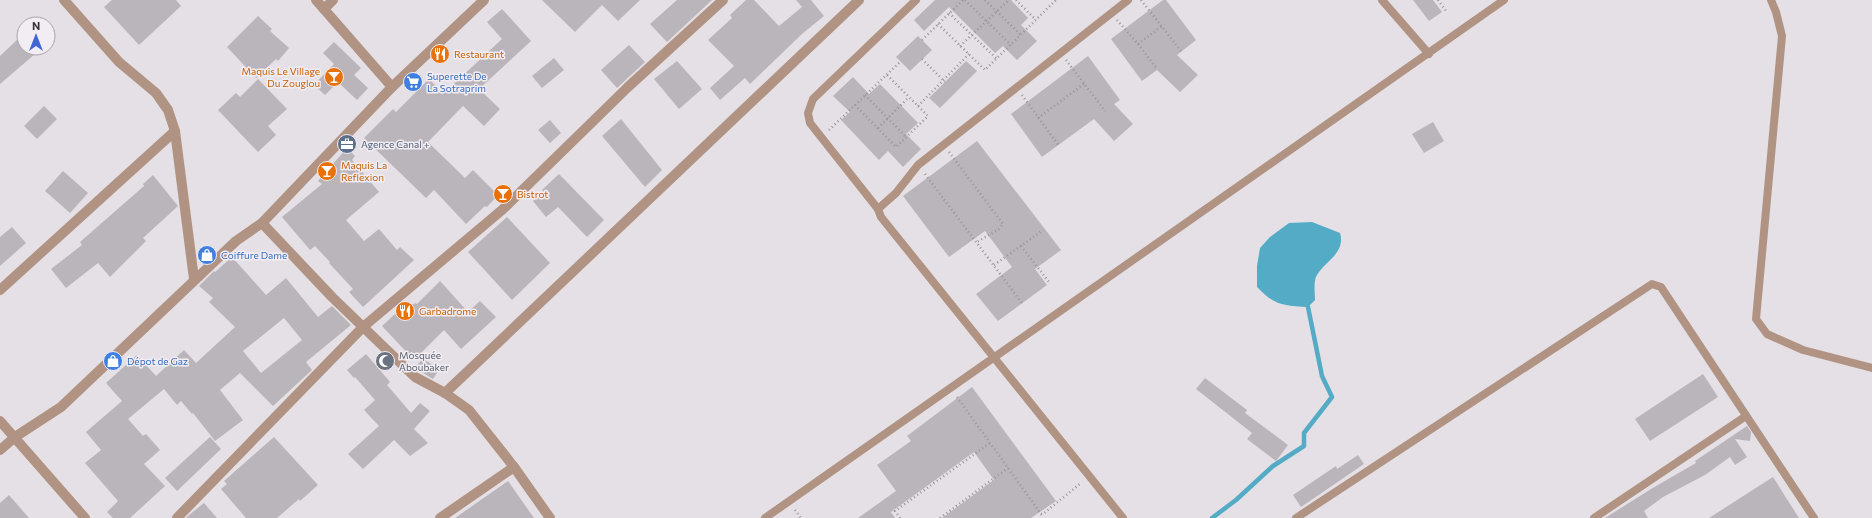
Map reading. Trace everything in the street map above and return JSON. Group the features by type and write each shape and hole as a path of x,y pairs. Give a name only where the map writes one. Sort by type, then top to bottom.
{"street":[{"path":"316,0 392,87"},
{"path":"324,9 333,0"},
{"path":"0,450 15,437 61,407 194,279 236,241 262,223 392,87 484,0"},
{"path":"177,518 363,327 502,210 628,87 723,0"},
{"path":"445,393 859,0"},
{"path":"68,1 119,62 156,93 168,110 175,130 194,279"},
{"path":"0,290 175,130"},
{"path":"262,223 363,327 415,377 445,393 469,410 514,467 550,518"},
{"path":"0,421 85,518"},
{"path":"440,518 514,467"}],"lane":[{"path":"916,0 813,99 808,113 810,123 878,209 881,217 1123,518"},
{"path":"878,209 896,193 918,165 1128,0"},
{"path":"1382,0 1429,54"},
{"path":"765,518 1504,0"},
{"path":"1771,0 1776,12 1782,36 1756,319 1767,334 1803,350 1872,368"},
{"path":"1296,518 1652,284 1661,287 1814,518"},
{"path":"1594,518 1746,416"}],"path":[{"path":"922,40 964,0 1011,45"},
{"path":"985,0 1020,35"},
{"path":"960,46 1009,0"},
{"path":"1016,0 1036,20"},
{"path":"938,24 985,70 1056,0"},
{"path":"1141,0 1181,51"},
{"path":"1438,0 1446,10"},
{"path":"950,13 997,59"},
{"path":"1112,14 1157,69"},
{"path":"1138,44 1162,26"},
{"path":"918,106 969,54"},
{"path":"1061,54 1105,111"},
{"path":"922,59 944,81"},
{"path":"821,138 901,61"},
{"path":"855,104 895,147 928,117 886,75"},
{"path":"1038,118 1084,84"},
{"path":"1017,88 1059,146"},
{"path":"865,95 906,137"},
{"path":"878,128 909,97"},
{"path":"944,145 1002,224 1000,229 977,242"},
{"path":"918,165 1022,303"},
{"path":"994,265 1043,230"},
{"path":"1020,246 1049,282"},
{"path":"950,388 1042,514 1089,476"},
{"path":"900,518 895,511 990,443"},
{"path":"940,518 1008,468"}],"water":[{"path":"1312,222 1340,233 1341,240 1340,246 1334,256 1317,275 1315,284 1315,300 1308,307 1285,305 1274,301 1257,287 1257,266 1260,248 1270,237 1289,223"}],"building":[{"path":"112,0 176,0 181,6 139,45 104,7"},
{"path":"542,0 640,0 618,21 602,5 575,32"},
{"path":"677,0 712,0 667,42 650,24"},
{"path":"746,0 754,0 779,26 802,7 796,0 811,0 824,16 802,34 750,84 745,78 720,100 710,88 734,66 708,40 732,18 730,15"},
{"path":"935,0 1011,0 1028,18 1021,25 1037,41 1017,60 1003,46 995,53 949,7 924,31 914,20"},
{"path":"1163,0 1166,0 1196,40 1177,55 1198,75 1180,92 1157,70 1142,81 1111,39"},
{"path":"1413,0 1433,0 1442,12 1429,21"},
{"path":"502,9 531,41 479,89 500,109 484,126 463,106 428,142 465,178 473,170 498,195 487,207 485,206 466,224 434,190 426,198 364,138 393,109 396,112 429,79 443,94 502,39 487,22"},
{"path":"258,16 272,29 270,31 289,48 278,61 276,59 256,78 227,47"},
{"path":"918,36 932,50 910,71 896,57"},
{"path":"16,41 16,56 33,56 0,84 0,56"},
{"path":"334,42 361,68 354,75 368,88 357,100 338,82 325,95 314,85 334,64 323,53"},
{"path":"629,45 645,62 617,88 601,70"},
{"path":"1088,56 1120,100 1114,104 1133,124 1114,141 1094,119 1042,157 1011,114"},
{"path":"554,58 564,70 542,88 532,76"},
{"path":"677,61 702,89 679,109 654,79"},
{"path":"966,61 977,71 940,108 929,98"},
{"path":"853,77 869,94 880,84 918,123 906,134 921,149 903,167 888,151 879,160 841,120 850,112 833,96"},
{"path":"258,79 287,109 268,126 276,135 258,152 218,110 236,93 240,97"},
{"path":"44,106 57,119 37,139 24,126"},
{"path":"621,119 662,170 645,187 602,136"},
{"path":"550,120 561,133 550,143 538,130"},
{"path":"1433,122 1444,141 1424,153 1412,134"},
{"path":"977,141 1061,250 1035,269 1047,285 998,321 976,294 1012,267 985,231 949,257 903,196"},
{"path":"347,148 355,156 352,160 379,192 346,220 364,241 379,229 397,250 400,247 414,260 363,307 349,292 353,289 329,263 330,262 315,246 310,250 282,217 322,184 318,181"},
{"path":"63,171 88,193 70,213 45,191"},
{"path":"559,174 604,220 587,237 558,207 546,217 533,201 544,192 542,190"},
{"path":"153,175 178,206 143,238 146,241 110,277 98,263 66,288 51,269 82,245 80,242 144,186 143,184"},
{"path":"507,217 550,263 512,300 468,252"},
{"path":"12,227 26,243 0,266 0,237"},
{"path":"232,257 266,295 286,278 318,317 332,306 351,325 306,362 312,370 273,406 240,373 220,390 243,420 215,441 193,413 192,414 181,401 177,405 164,389 128,419 143,436 146,434 160,450 144,464 165,486 130,518 113,518 107,512 118,501 85,463 101,450 86,432 122,401 106,383 137,355 156,376 184,350 196,363 235,327 209,302 213,298 199,286 214,271 215,272","holes":["284,318 302,340 261,373 243,351"]},
{"path":"440,281 468,312 480,301 496,317 461,349 444,330 414,360 382,326 395,314 399,318 415,303 417,304"},
{"path":"366,354 390,382 387,385 411,413 420,403 430,411 414,429 428,443 410,456 394,440 363,469 348,454 379,426 364,410 375,400 347,370"},
{"path":"423,358 439,370 433,379 415,368"},
{"path":"1703,374 1718,397 1650,441 1635,419"},
{"path":"1205,378 1247,410 1245,413 1288,445 1276,461 1247,439 1252,433 1196,389"},
{"path":"972,387 1056,501 1031,518 942,518 994,480 974,452 891,512 895,518 858,518 896,491 877,465 911,441 907,436"},
{"path":"1747,426 1751,432 1750,441 1735,439 1747,457 1735,465 1730,457 1705,475 1663,497 1644,511 1648,518 1605,518 1696,463 1695,461"},
{"path":"210,437 221,449 177,491 165,478"},
{"path":"274,437 318,485 277,518 246,518 221,489 227,484 224,481"},
{"path":"1358,455 1364,464 1301,507 1293,495 1336,466 1337,469"},
{"path":"1773,477 1799,518 1709,518 1748,493"},
{"path":"508,481 534,518 455,518"},
{"path":"9,495 29,518 0,518 0,503"},
{"path":"204,503 217,518 186,518 189,515"}],"waterway":[{"path":"1212,518 1236,500 1273,466 1304,446 1304,433 1332,397 1322,376 1308,307"}],"place":[{"name":"Restaurant","path":"440,54"},
{"name":"Maquis Le Village Du Zouglou","path":"334,77"},
{"name":"Superette De La Sotraprim","path":"413,82"},
{"name":"Agence Canal +","path":"347,144"},
{"name":"Maquis La Reflexion","path":"327,171"},
{"name":"Bistrot","path":"503,194"},
{"name":"Coiffure Dame","path":"207,255"},
{"name":"Garbadrome","path":"405,311"},
{"name":"Dépot de Gaz","path":"113,361"},
{"name":"Mosquée Aboubaker","path":"385,361"}]}
